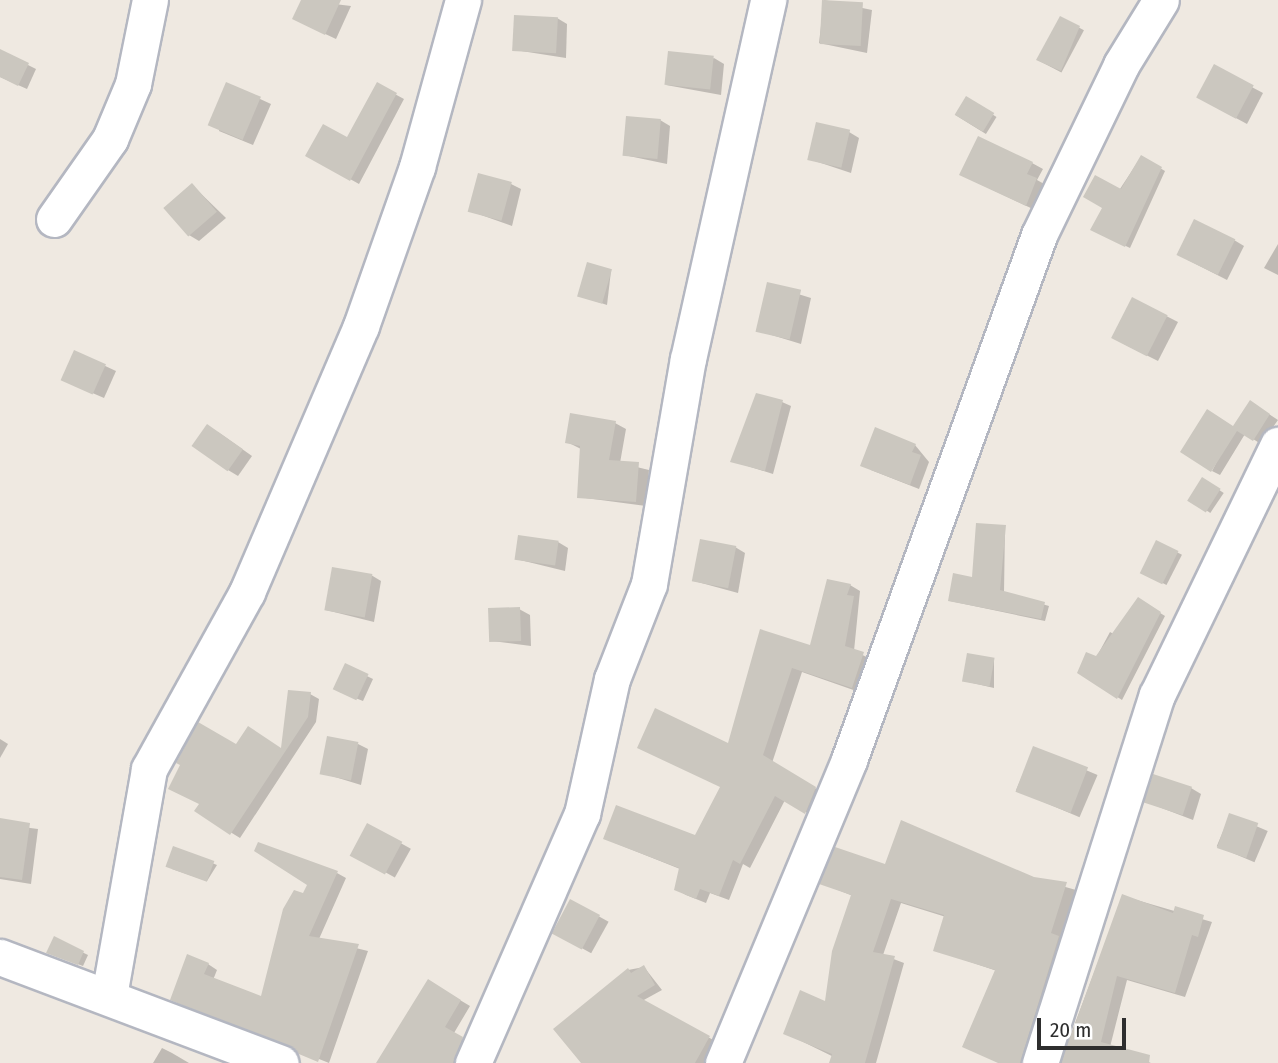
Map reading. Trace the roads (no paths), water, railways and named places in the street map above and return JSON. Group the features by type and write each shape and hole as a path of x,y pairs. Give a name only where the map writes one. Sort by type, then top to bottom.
{"street":[{"path":"54,219 89,177 114,128 133,84 149,0"},
{"path":"109,996 149,769 247,592 361,326 417,167 463,0"},
{"path":"473,1063 582,814 612,679 649,584 688,359 768,0"},
{"path":"723,1063 849,760 1039,235 1121,65 1161,0"},
{"path":"1040,1063 1157,695 1278,445"},
{"path":"0,957 281,1063"}]}
